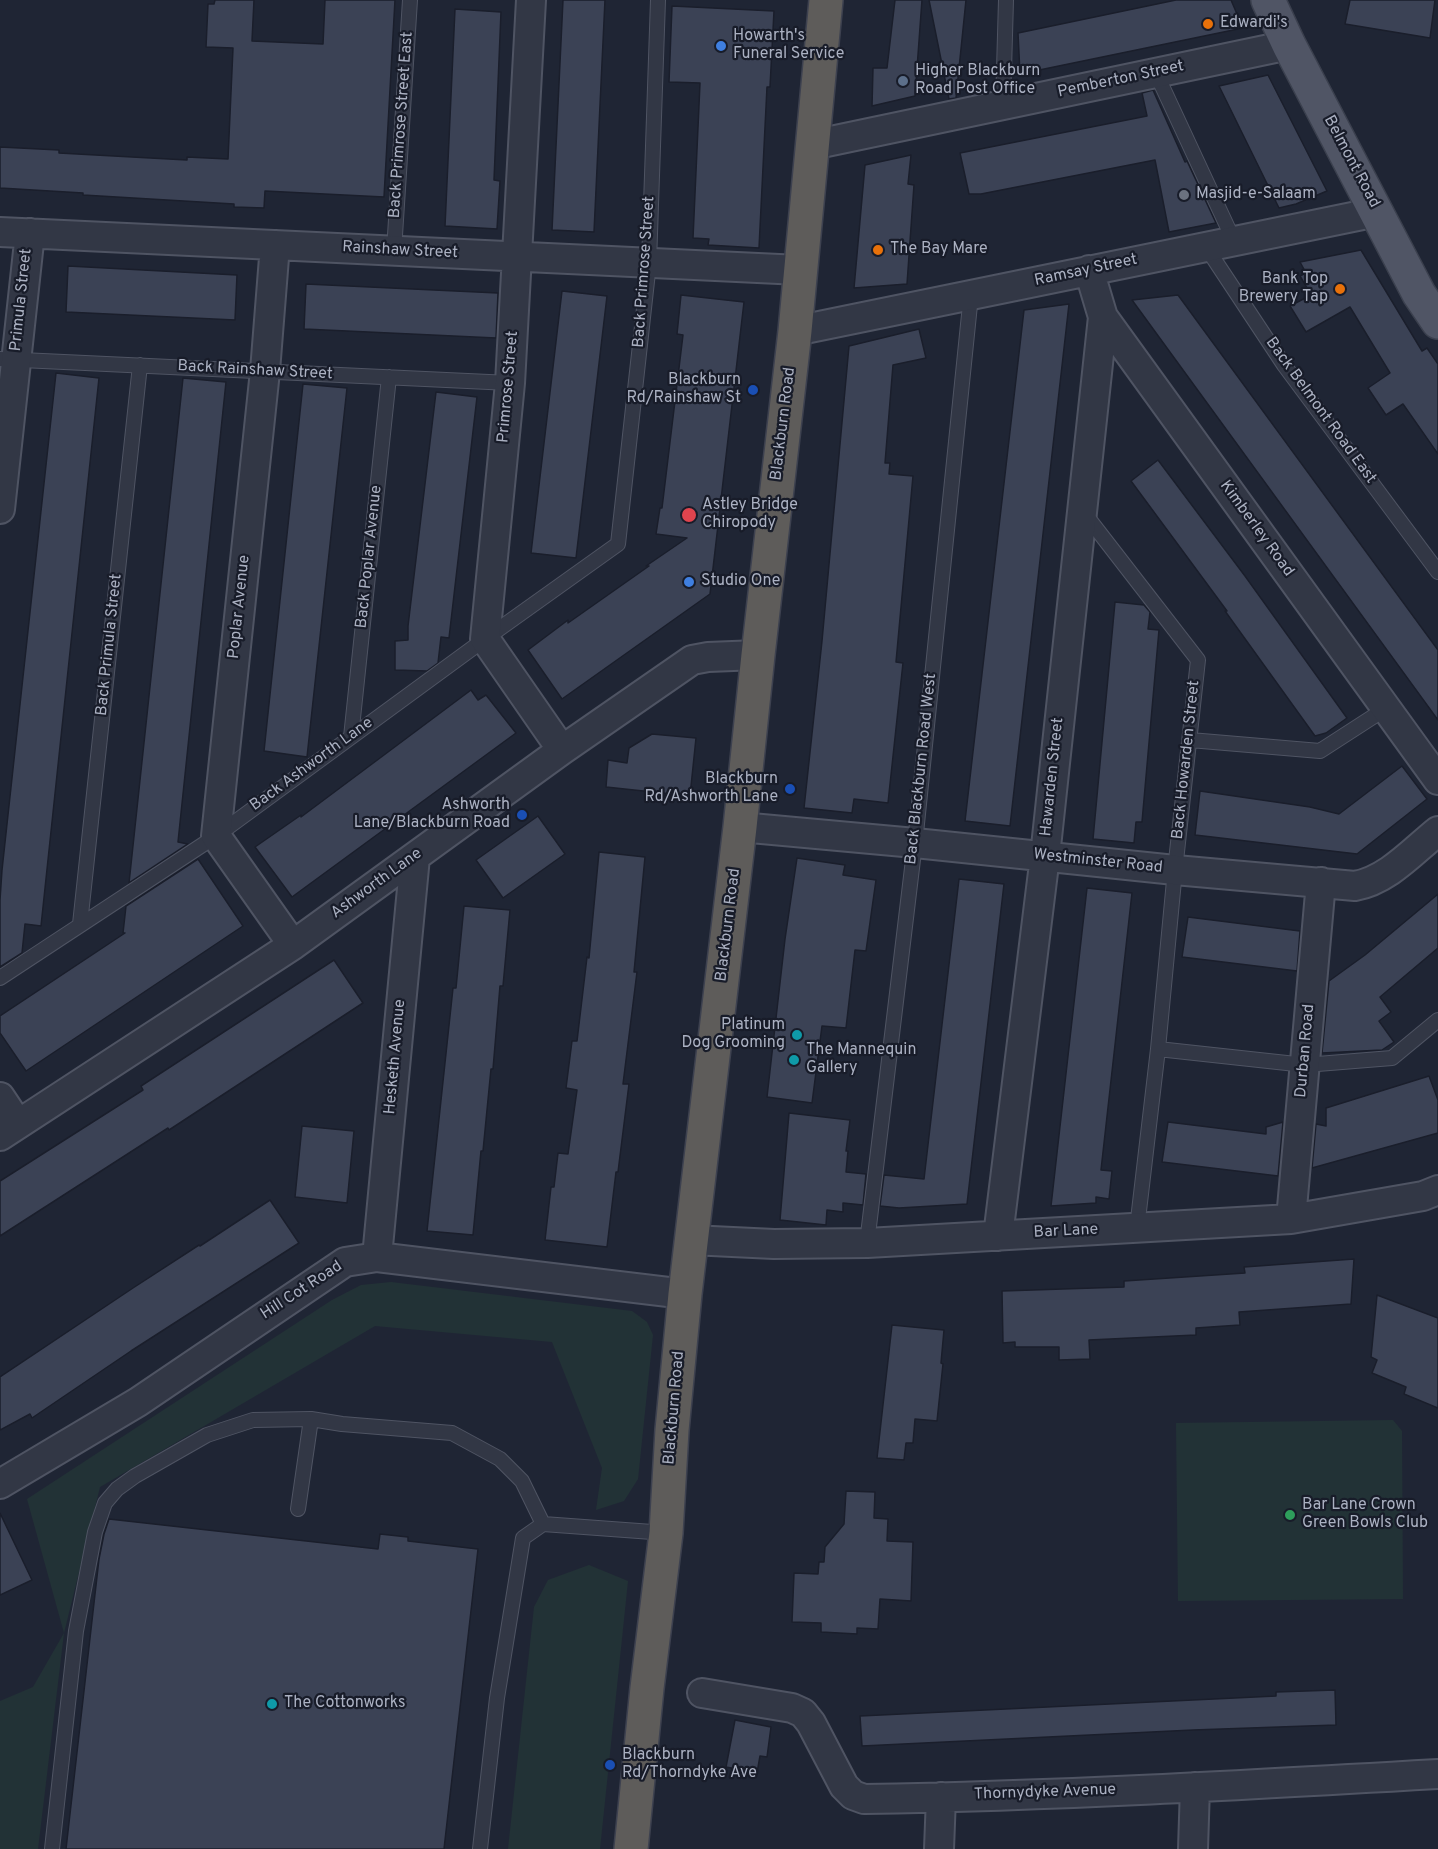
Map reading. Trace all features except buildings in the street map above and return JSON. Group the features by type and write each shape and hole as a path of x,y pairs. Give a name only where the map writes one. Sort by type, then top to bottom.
{"highway":[{"name":"Blackburn Road","path":"631,1849 647,1688 666,1533 672,1430 685,1294 795,331 826,0"}],"main road":[{"name":"Belmont Road","path":"1268,0 1289,45 1419,294 1438,322"}],"street":[{"name":"Primrose Street","path":"485,639 510,383 531,0"},
{"name":"Pemberton Street","path":"812,145 1289,45"},
{"name":"Ramsay Street","path":"795,331 1377,212"},
{"name":"Rainshaw Street","path":"0,231 800,270"},
{"name":"Primula Street","path":"0,510 8,359 30,233"},
{"name":"Poplar Avenue","path":"216,836 265,372 275,245"},
{"name":"Kimberley Road","path":"1089,270 1103,316 1438,780"},
{"name":"Hawarden Street","path":"998,1236 1045,856 1103,316"},
{"path":"485,639 562,750"},
{"name":"Ashworth Lane","path":"9,1130 293,945 562,750 692,660 758,655"},
{"name":"Westminster Road","path":"740,827 1355,886 1380,878 1438,831"},
{"path":"216,836 293,945"},
{"name":"Hesketh Avenue","path":"377,1257 415,857"},
{"name":"Durban Road","path":"1291,1219 1321,882"},
{"path":"0,1097 9,1130"},
{"name":"Bar Lane","path":"691,1240 774,1244 867,1243 1291,1219 1423,1196 1438,1190"},
{"name":"Hill Cot Road","path":"0,1484 138,1402 345,1262 377,1257 685,1294"},
{"name":"Thornydyke Avenue","path":"702,1693 792,1708 803,1713 811,1723 844,1786 853,1794 864,1798 1195,1787 1438,1774"},
{"path":"1193,1849 1195,1787"},
{"path":"939,1849 941,1797"}],"lane":[{"name":"Back Primrose Street East","path":"394,251 410,0"},
{"name":"Back Primrose Street","path":"618,544 648,263 658,0"},
{"path":"1003,105 1009,1"},
{"path":"1156,73 1234,241"},
{"name":"Back Belmont Road East","path":"1206,247 1284,365 1438,572"},
{"name":"Back Blackburn Road West","path":"867,1243 915,843 971,295"},
{"name":"Back Rainshaw Street","path":"8,359 510,383"},
{"name":"Back Primula Street","path":"80,924 140,365"},
{"name":"Back Poplar Avenue","path":"351,737 389,377"},
{"name":"Back Howarden Street","path":"1082,510 1198,660 1137,1228"},
{"name":"Back Ashworth Lane","path":"0,978 216,836 618,544"},
{"path":"1190,740 1320,751 1385,709"},
{"path":"1158,1049 1305,1065 1392,1058 1438,1020"},
{"path":"52,1849 76,1631 95,1532 105,1503 117,1489 135,1476 207,1435 253,1420 311,1419 352,1425 452,1433 500,1459 522,1481 543,1524"},
{"path":"298,1509 311,1419"},
{"path":"480,1849 497,1698 524,1538 543,1524 666,1533"}],"shaded area":[{"path":"391,1282 632,1311 647,1322 653,1335 638,1479 624,1501 596,1510 602,1468 552,1342 375,1326 100,1487 64,1633 27,1499 332,1300 361,1285"},
{"name":"Bar Lane Crown Green Bowls Club","path":"1393,1420 1402,1431 1403,1599 1178,1601 1176,1423"},
{"path":"589,1565 628,1581 600,1849 508,1849 534,1607 548,1580"},
{"path":"64,1633 38,1849 0,1849 0,1701 33,1687"}],"place":[{"name":"Edwardi's","path":"1208,24"},
{"name":"Howarth's Funeral Service","path":"721,46"},
{"name":"Higher Blackburn Road Post Office","path":"903,81"},
{"name":"Masjid-e-Salaam","path":"1184,195"},
{"name":"The Bay Mare","path":"878,250"},
{"name":"Bank Top Brewery Tap","path":"1340,289"},
{"name":"Blackburn Rd/Rainshaw St","path":"753,390"},
{"name":"Astley Bridge Chiropody","path":"689,515"},
{"name":"Studio One","path":"689,582"},
{"name":"Blackburn Rd/Ashworth Lane","path":"790,789"},
{"name":"Ashworth Lane/Blackburn Road","path":"522,815"},
{"name":"Platinum Dog Grooming","path":"797,1035"},
{"name":"The Mannequin Gallery","path":"794,1060"},
{"name":"Bar Lane Crown Green Bowls Club","path":"1290,1515"},
{"name":"The Cottonworks","path":"272,1704"},
{"name":"Blackburn Rd/Thorndyke Ave","path":"610,1765"}]}
